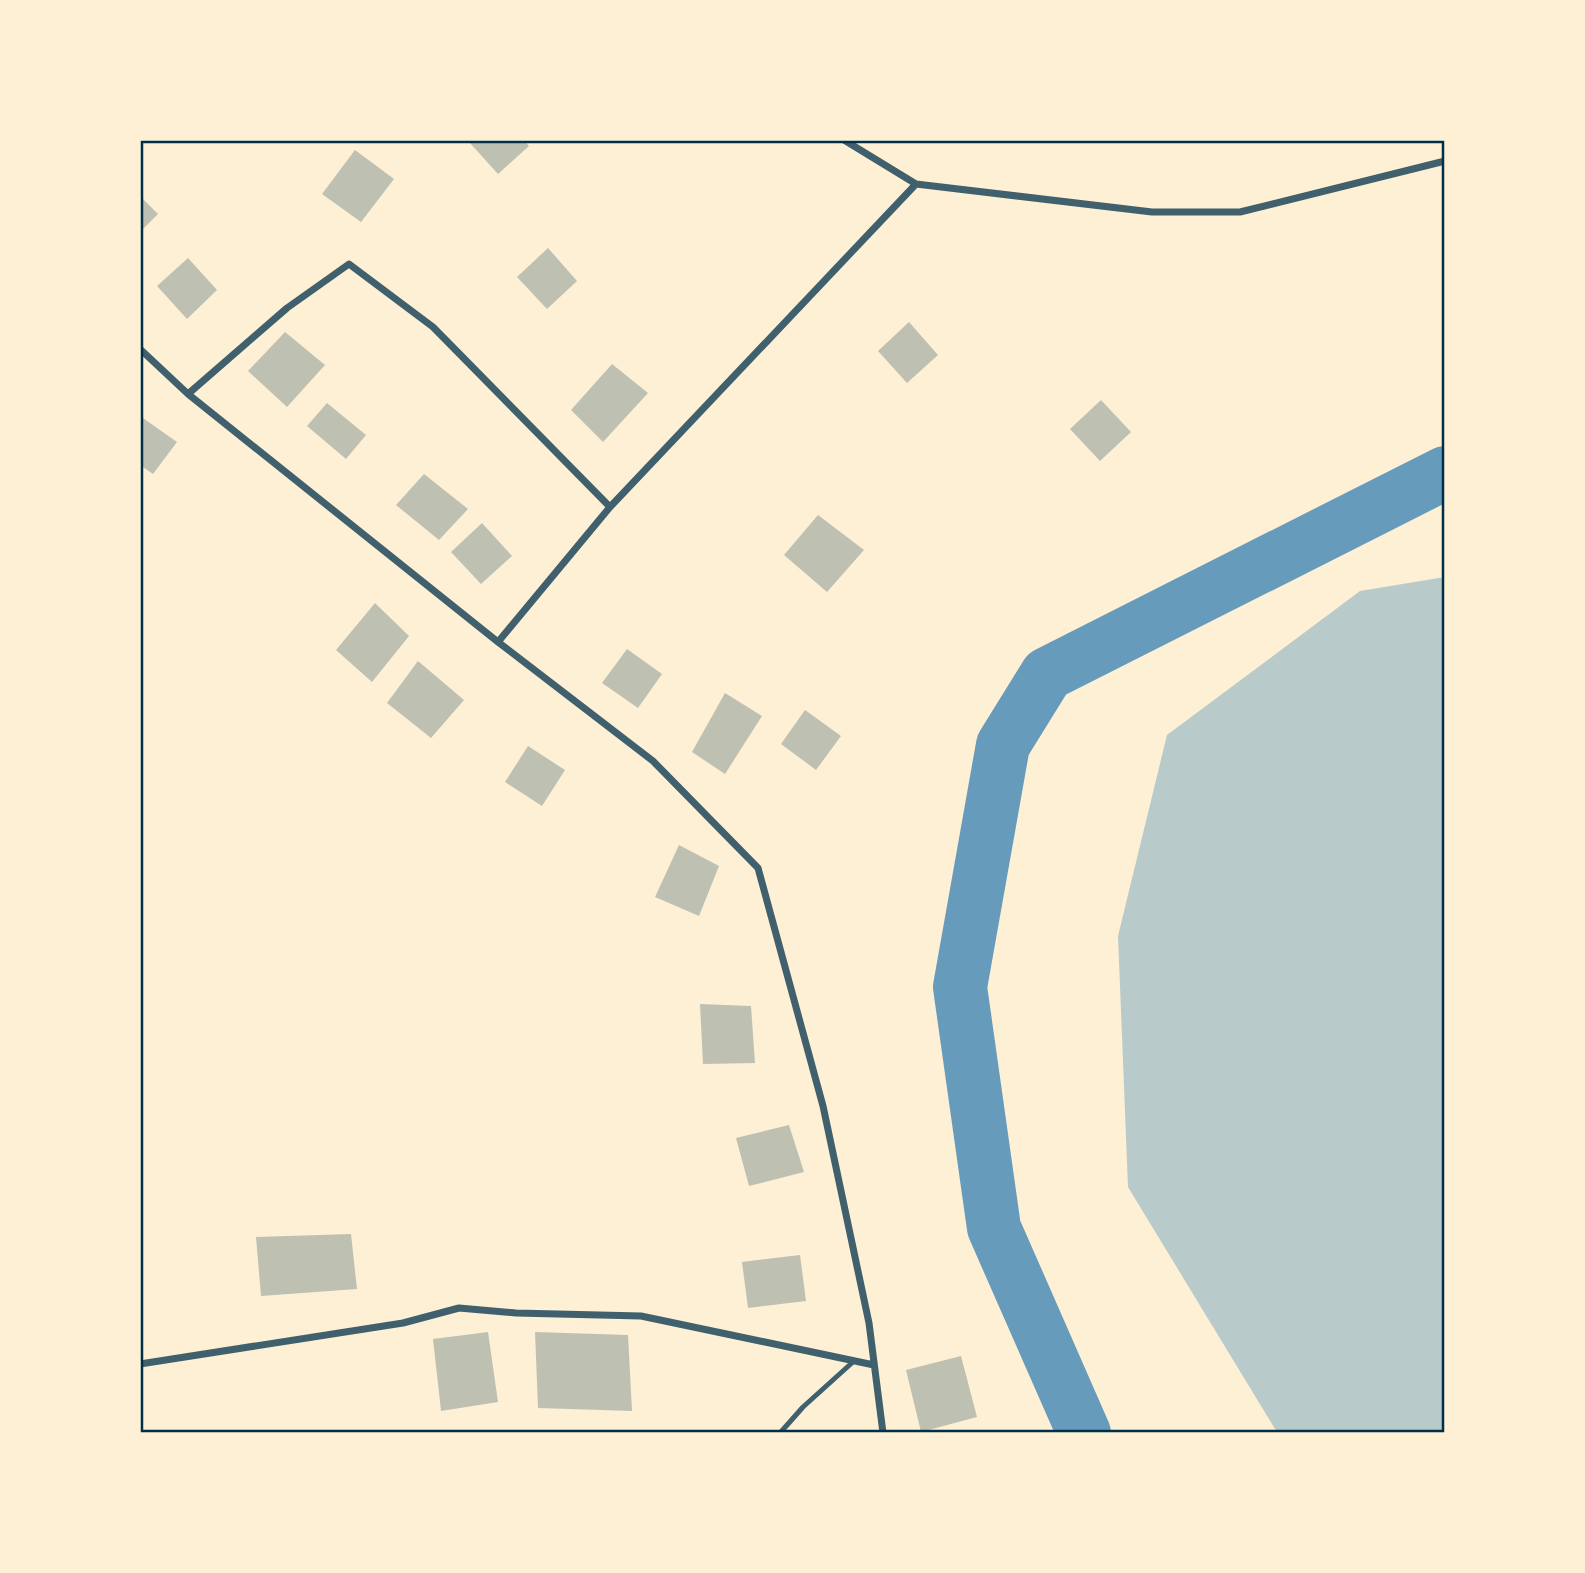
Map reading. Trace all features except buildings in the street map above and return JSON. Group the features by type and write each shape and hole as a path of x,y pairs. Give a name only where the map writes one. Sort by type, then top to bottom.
{"street":[{"path":"844,140 916,184 1152,212 1240,212 1445,162"},
{"path":"498,642 610,507 916,184"},
{"path":"188,394 287,308 349,264 433,327 610,507"},
{"path":"140,349 188,394 498,642 653,761 758,868 823,1106 869,1323 883,1433"},
{"path":"140,1364 403,1323 459,1308 516,1313 641,1316 874,1365"}],"lane":[{"path":"780,1433 803,1407 854,1361"}],"shaded area":[{"path":"1445,577 1445,1433 1279,1433 1128,1187 1118,936 1167,735 1360,591"}],"waterway":[{"path":"1084,1433 994,1228 960,987 1003,745 1047,674 1445,473"}]}
